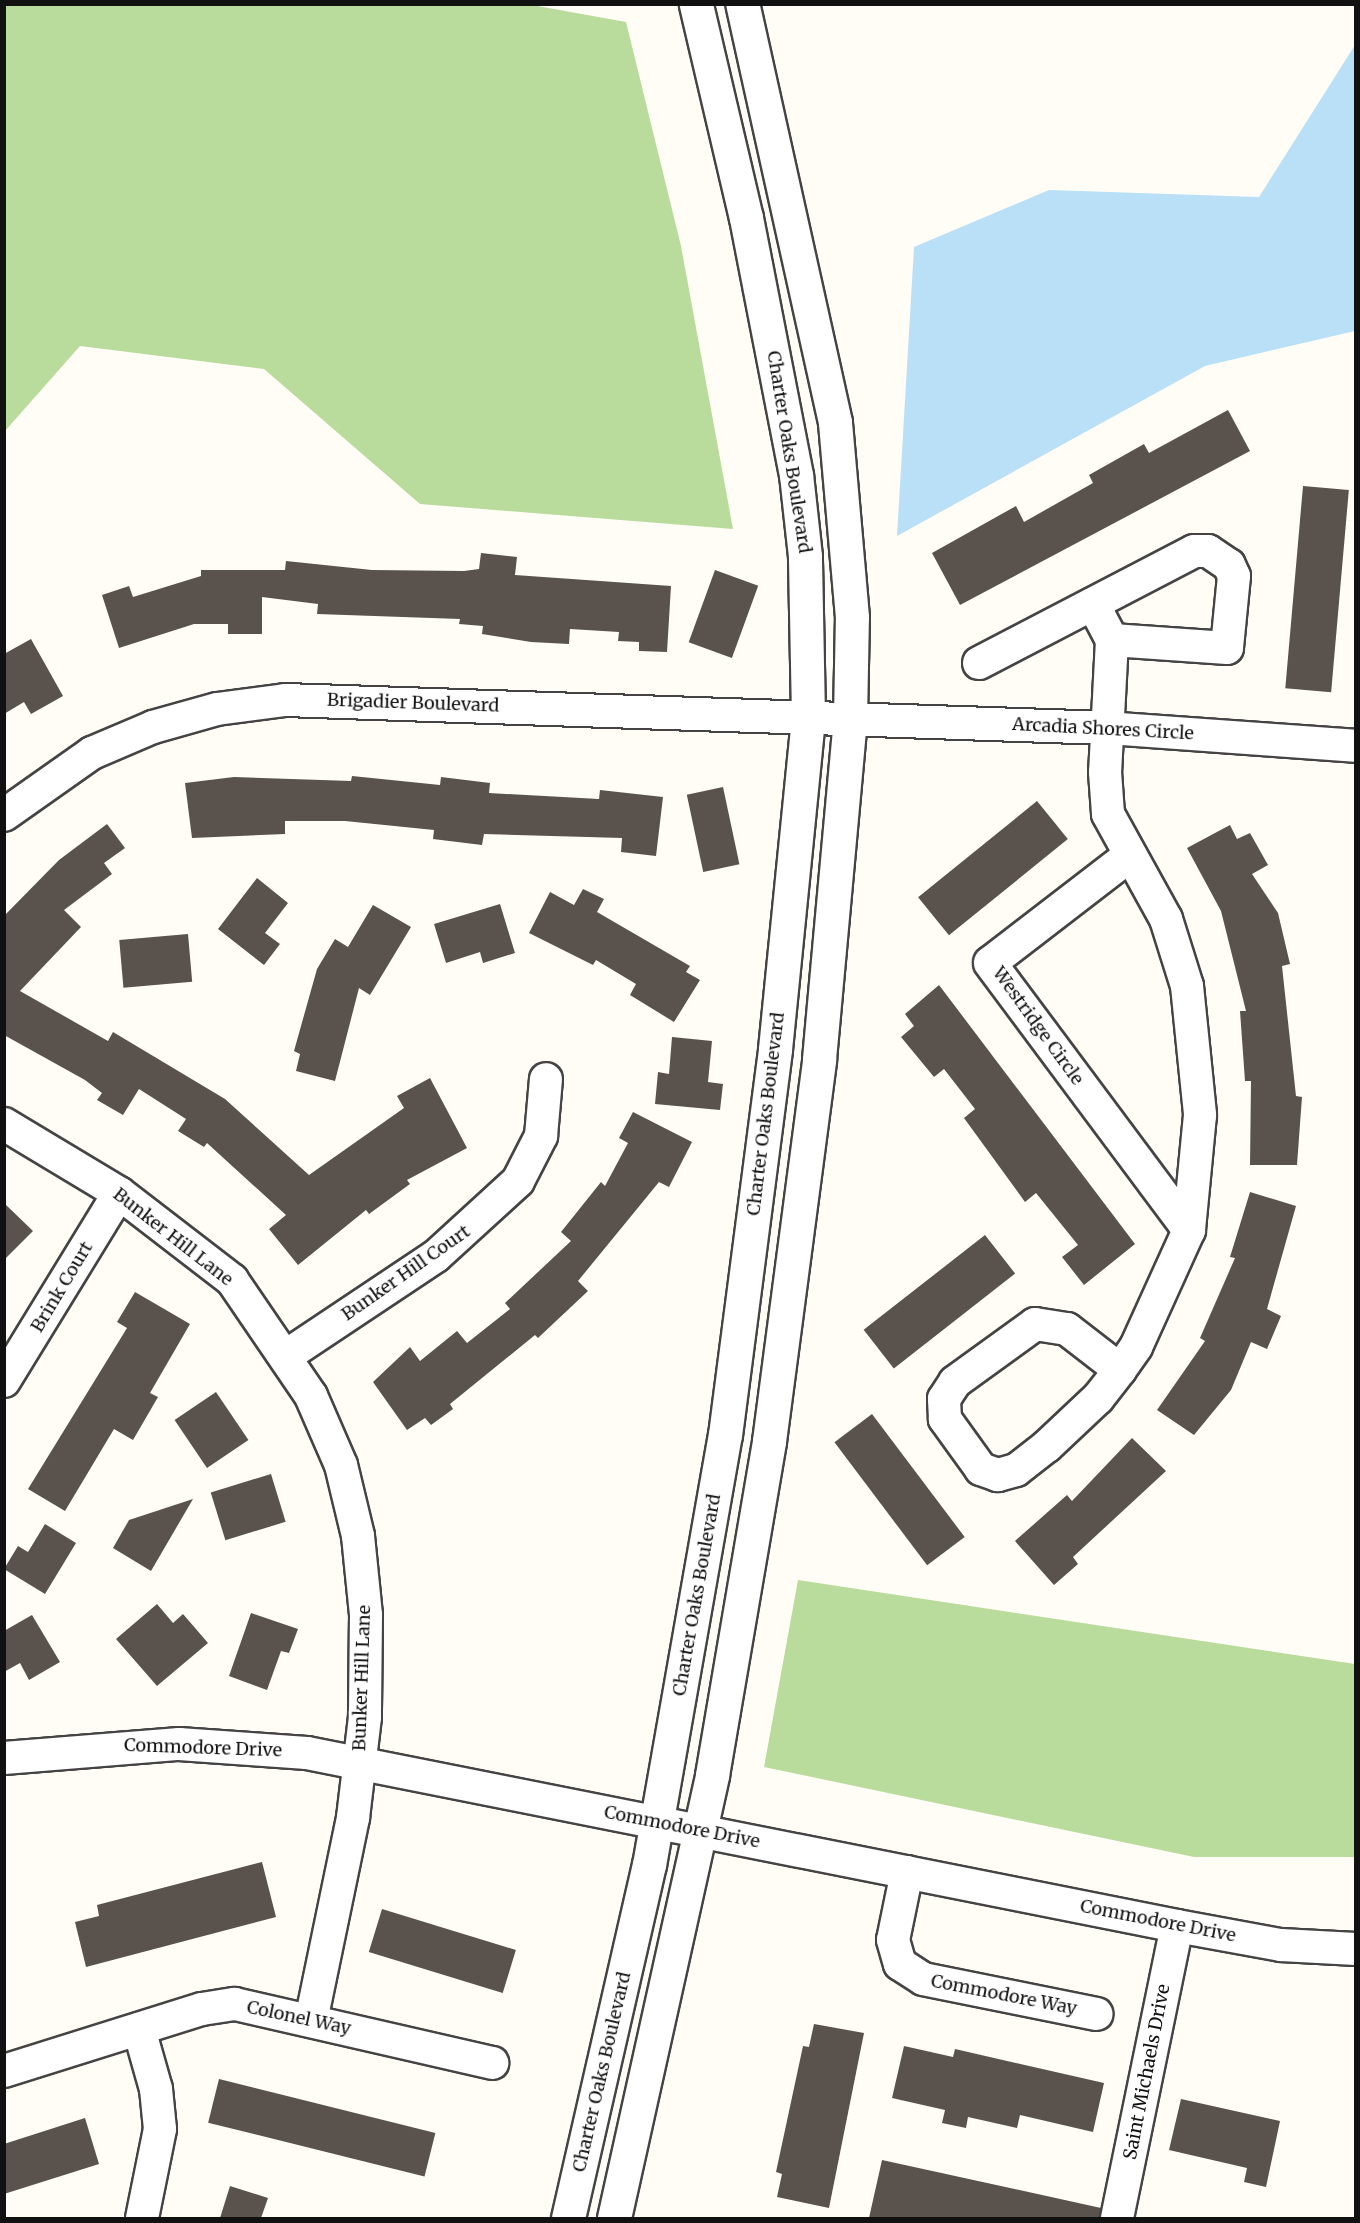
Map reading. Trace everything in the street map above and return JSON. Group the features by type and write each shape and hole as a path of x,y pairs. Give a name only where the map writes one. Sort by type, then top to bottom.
{"street":[{"name":"Charter Oaks Boulevard","path":"568,2218 657,1822 725,1435 775,1049 808,716 805,556 796,475 746,218 696,4"},
{"path":"614,2218 701,1831 769,1441 819,1059 850,718 852,617 835,422 742,4"},
{"path":"979,663 1194,551 1208,551 1229,565 1234,576 1227,648 1112,640"},
{"path":"1093,604 1112,640 1107,728 1108,814 1129,856 1166,919 1186,986 1200,1115 1189,1230 1155,1316 1120,1370 1047,1446 1016,1470 998,1475 981,1469 945,1419 944,1399 955,1382 1035,1324 1067,1329 1120,1370"},
{"name":"Brigadier Boulevard","path":"4,814 92,753 153,727 217,709 285,700 850,718"},
{"name":"Arcadia Shores Circle","path":"850,718 1107,728 1356,746"},
{"name":"Westridge Circle","path":"1129,856 990,963 1189,1230"},
{"name":"Bunker Hill Court","path":"286,1356 436,1256 518,1181 542,1136 546,1079"},
{"name":"Bunker Hill Lane","path":"4,1124 119,1193 232,1280 286,1356 341,1465 358,1536 366,1615 359,1762 311,2020"},
{"name":"Brink Court","path":"4,1381 119,1193"},
{"name":"Commodore Drive","path":"4,1758 179,1744 359,1762 1177,1926 1281,1945 1356,1949"},
{"name":"Commodore Way","path":"907,1872 893,1940 900,1964 923,1979 1097,2014"},
{"name":"Saint Michaels Drive","path":"1117,2218 1177,1926"},
{"name":"Colonel Way","path":"4,2071 139,2029 235,2004 492,2063"},
{"path":"139,2029 156,2089 160,2129 142,2218"}],"green space":[{"path":"5,5 532,5 626,22 681,246 733,529 420,504 264,369 80,346 5,431"},
{"path":"798,1580 1355,1664 1355,1857 1194,1857 764,1767"}],"water":[{"path":"1355,45 1355,331 1205,366 897,536 914,247 1049,190 1259,197"}],"building":[{"path":"1228,410 1250,451 960,605 932,553 1016,506 1024,522 1093,483 1089,475 1144,444 1149,453"},
{"path":"1303,486 1349,490 1331,692 1285,688"},
{"path":"481,553 517,557 515,575 671,586 667,652 639,651 639,642 618,641 619,632 570,629 569,644 531,642 482,634 483,626 459,624 460,619 317,614 318,604 262,597 262,634 228,634 228,624 194,624 119,648 102,595 129,586 133,597 201,576 201,570 285,570 286,561 372,570 464,571 479,569"},
{"path":"715,570 758,586 732,658 689,642"},
{"path":"31,639 63,696 31,714 24,702 4,714 4,654"},
{"path":"352,776 440,785 441,777 490,783 489,793 599,799 600,790 663,797 656,856 621,852 622,838 484,834 482,845 433,839 434,830 345,821 285,821 285,834 192,838 185,783 234,777 351,781"},
{"path":"723,787 739,864 703,872 687,795"},
{"path":"1037,801 1068,839 949,935 918,897"},
{"path":"107,824 125,848 104,863 112,874 64,910 81,927 20,991 108,1041 113,1032 225,1099 309,1175 404,1108 397,1096 430,1078 467,1148 407,1180 410,1184 369,1214 366,1210 298,1265 269,1229 286,1215 207,1143 204,1147 178,1131 186,1119 139,1089 123,1115 97,1100 102,1093 85,1080 4,1035 4,916 59,860"},
{"path":"1230,825 1237,839 1250,833 1268,865 1252,874 1278,913 1290,964 1282,966 1296,1096 1302,1097 1297,1165 1250,1165 1251,1081 1245,1081 1240,1011 1246,1011 1221,911 1187,848"},
{"path":"257,878 288,903 265,933 280,944 264,965 218,929"},
{"path":"583,889 604,899 597,912 690,966 686,972 700,980 674,1022 630,995 636,984 596,960 593,965 529,933 550,892 574,905"},
{"path":"500,904 515,953 483,963 480,952 446,963 434,924"},
{"path":"373,905 411,927 370,995 359,988 335,1081 296,1071 300,1054 294,1051 317,969 335,939 348,947"},
{"path":"188,934 192,982 123,988 119,940"},
{"path":"939,985 1135,1244 1084,1285 1062,1257 1078,1245 1036,1193 1025,1202 964,1118 975,1109 944,1069 934,1077 901,1037 914,1026 905,1014"},
{"path":"672,1037 712,1041 708,1082 723,1084 720,1110 655,1104 658,1072 669,1074"},
{"path":"633,1112 692,1142 669,1187 659,1182 578,1281 588,1291 538,1338 535,1335 450,1404 453,1409 431,1425 425,1418 407,1430 373,1382 410,1347 420,1361 457,1331 467,1343 510,1309 505,1303 571,1241 561,1232 601,1182 605,1186 628,1143 619,1138"},
{"path":"1250,1192 1296,1206 1267,1309 1281,1316 1267,1349 1251,1342 1231,1390 1194,1435 1157,1410 1205,1341 1200,1338 1235,1258 1230,1257"},
{"path":"4,1203 33,1231 4,1260"},
{"path":"985,1235 1015,1274 894,1368 864,1330"},
{"path":"135,1292 190,1324 150,1393 158,1397 133,1440 114,1429 65,1511 28,1489 127,1328 117,1322"},
{"path":"216,1392 248,1440 207,1468 175,1420"},
{"path":"872,1414 965,1537 927,1565 834,1442"},
{"path":"1132,1438 1166,1471 1073,1557 1078,1564 1054,1585 1015,1541 1067,1495 1072,1501"},
{"path":"271,1474 286,1522 225,1540 211,1492"},
{"path":"193,1499 151,1571 113,1548 129,1520"},
{"path":"45,1524 76,1543 45,1594 4,1569 18,1546 28,1552"},
{"path":"157,1604 173,1623 183,1614 208,1643 157,1686 116,1639"},
{"path":"251,1613 298,1629 289,1653 281,1651 267,1690 229,1676"},
{"path":"32,1615 60,1662 29,1680 20,1663 4,1672 4,1631"},
{"path":"262,1862 276,1917 86,1967 75,1922 99,1916 97,1905"},
{"path":"382,1909 516,1950 503,1993 369,1952"},
{"path":"814,2024 864,2033 829,2208 777,2197 782,2174 776,2172 803,2046 809,2047"},
{"path":"904,2046 953,2057 955,2049 1104,2083 1093,2132 1020,2115 1017,2128 968,2117 966,2128 942,2123 945,2110 892,2098"},
{"path":"219,2079 435,2133 424,2177 208,2123"},
{"path":"1181,2099 1280,2121 1266,2187 1244,2182 1247,2168 1169,2150"},
{"path":"85,2118 99,2164 4,2194 4,2144"},
{"path":"882,2160 1101,2208 1100,2218 869,2218"},
{"path":"230,2186 268,2198 261,2218 220,2218"}]}
